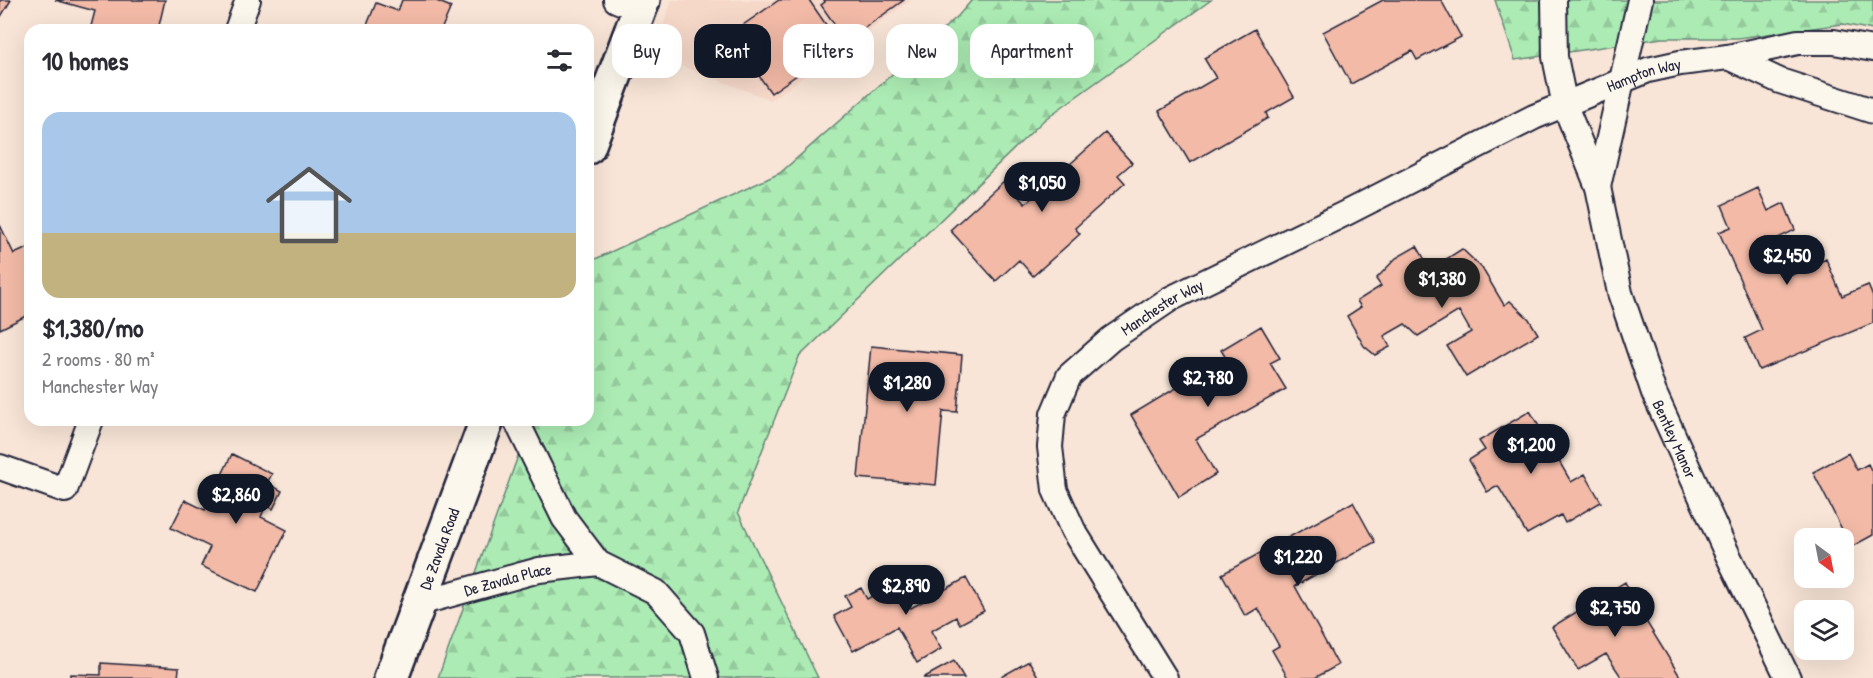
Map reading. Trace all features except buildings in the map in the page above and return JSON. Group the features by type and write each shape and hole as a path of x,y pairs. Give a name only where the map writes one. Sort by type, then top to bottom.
{"main road":[{"path":"594,128 633,3"},
{"name":"De Zavala Road","path":"391,678 485,426"}],"street":[{"path":"239,24 248,0"},
{"name":"Bentley Manor","path":"1554,0 1555,57 1565,106 1598,188 1620,293 1654,393 1724,547 1788,678"},
{"name":"Bentley Manor","path":"1598,188 1640,0"},
{"name":"Hampton Way","path":"1565,106 1622,81 1659,68 1728,57 1798,42 1834,42 1873,49"},
{"path":"1728,57 1780,81 1873,111"},
{"name":"Manchester Way","path":"1165,678 1073,530 1055,490 1050,447 1053,414 1069,376 1111,339 1170,299 1534,117 1565,106"},
{"path":"0,467 65,490 89,426"},
{"path":"519,426 537,468 564,518 598,563 656,592 692,633 706,678"},
{"name":"De Zavala Place","path":"419,603 539,570 598,563"}],"shaded area":[{"path":"672,0 911,0 874,26 874,24 783,24 783,78 802,78 771,100 713,78 771,78 771,24 694,24 694,71 682,66 682,24 663,24"}],"green space":[{"path":"972,0 1211,0 1045,119 799,357 738,512 818,678 438,678 529,426 594,426 594,260 780,173 888,78 958,78 958,24 949,24"},
{"path":"1495,0 1873,0 1873,30 1843,24 1738,38 1662,38 1515,60"}]}
